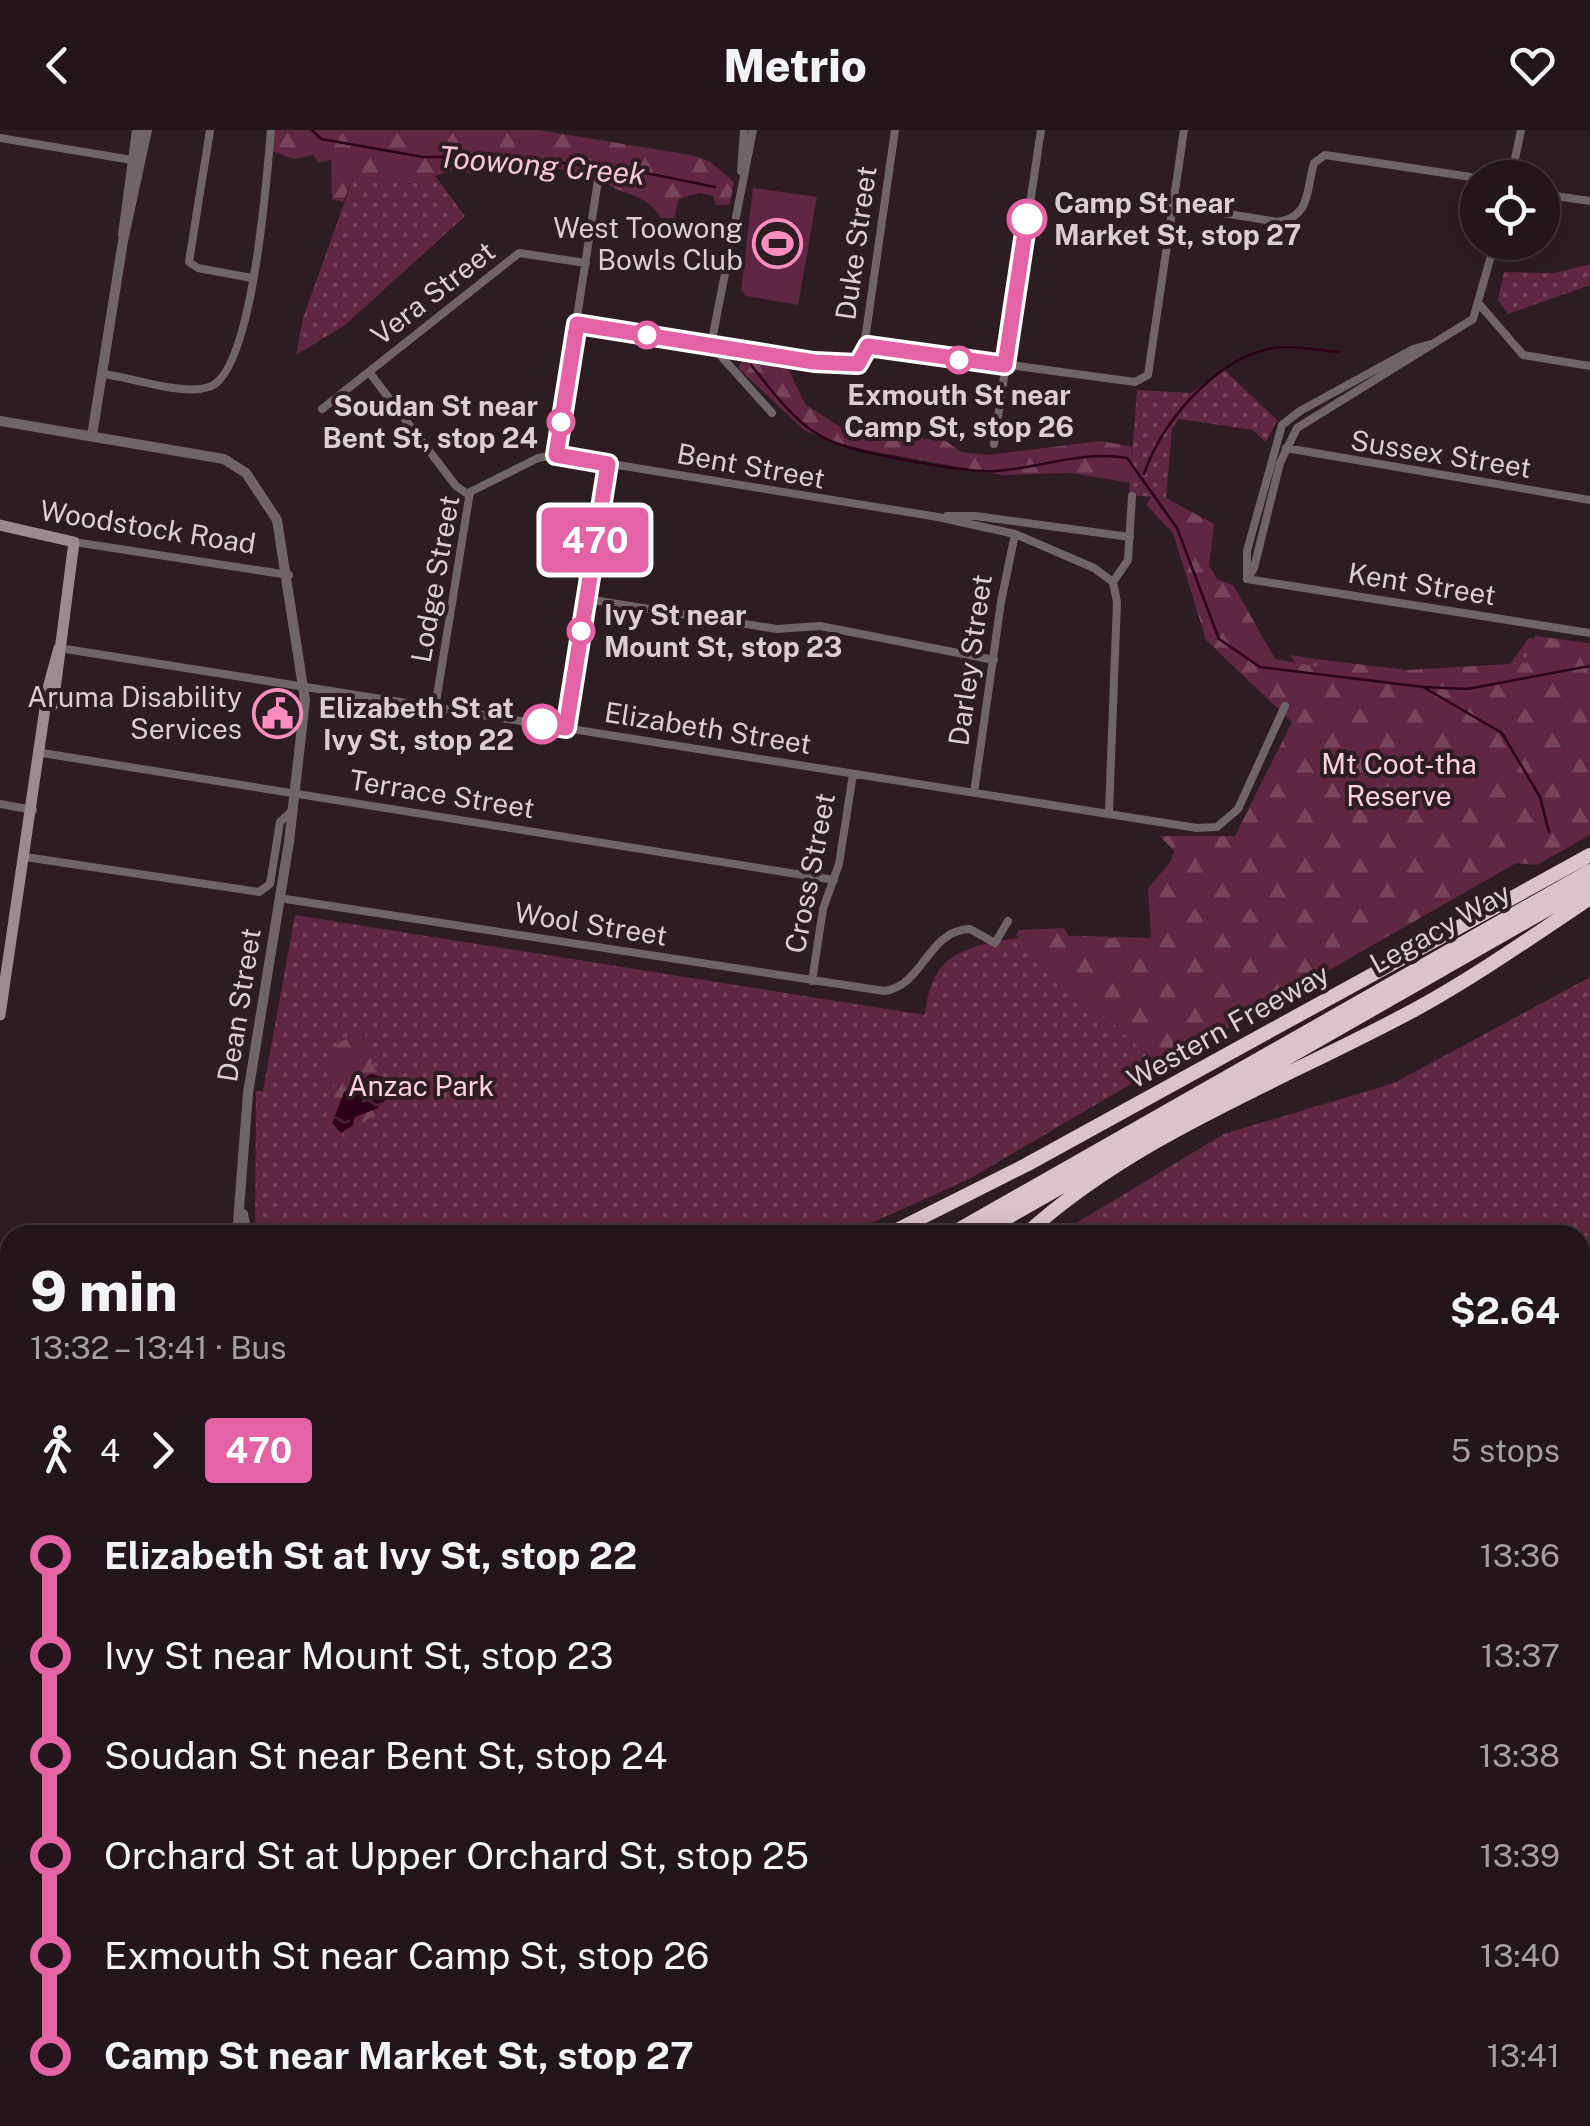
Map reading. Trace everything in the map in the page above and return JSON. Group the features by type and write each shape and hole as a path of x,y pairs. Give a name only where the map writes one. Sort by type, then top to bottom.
{"highway":[{"name":"Western Freeway","path":"907,1225 1012,1172 1590,856"},
{"name":"Legacy Way","path":"967,1225 1590,871"},
{"name":"Legacy Way","path":"994,1225 1590,885"},
{"path":"1037,1225 1072,1196 1122,1164 1278,1078 1418,1008 1590,898"}],"main road":[{"name":"Woodstock Road","path":"0,525 74,542"},
{"path":"0,1016 42,753 48,688 59,648 74,542"}],"street":[{"path":"0,422 92,436 136,130"},
{"path":"123,241 146,130"},
{"path":"210,130 189,262 198,268 252,278"},
{"path":"102,374 187,388 217,383 234,362 252,278 270,130"},
{"path":"742,175 744,130"},
{"path":"711,345 753,130"},
{"name":"Duke Street","path":"711,345 814,362 862,361 868,346 865,340 895,130"},
{"path":"994,444 1040,130"},
{"path":"868,346 1135,382 1148,374 1184,130"},
{"path":"1515,160 1522,130"},
{"path":"1,138 132,160"},
{"path":"1308,150 1317,159"},
{"path":"1317,159 1332,155 1460,175"},
{"path":"1173,205 1278,222 1295,219 1305,208 1317,159"},
{"path":"556,455 598,180"},
{"path":"1560,197 1590,201"},
{"name":"Vera Street","path":"322,409 519,253 586,263"},
{"path":"1247,579 1254,568 1286,448 1301,424 1416,358 1471,321 1480,305 1491,260"},
{"path":"1480,305 1525,356 1590,366"},
{"path":"577,324 711,345 772,413"},
{"path":"1247,579 1247,550 1282,425 1300,410 1412,350 1432,344"},
{"path":"369,372 456,486 469,495"},
{"name":"Dean Street","path":"92,436 237,465 277,520 289,575 304,686 293,810 248,1092 239,1225"},
{"name":"Sussex Street","path":"1286,448 1590,500"},
{"name":"Bent Street","path":"556,455 938,517 1015,534 1094,568 1113,582"},
{"name":"Lodge Street","path":"436,708 469,495 482,482 538,458 556,455"},
{"path":"566,728 608,464"},
{"path":"1109,812 1117,602 1113,582 1127,564 1132,496"},
{"name":"Bent Street","path":"938,517 975,516 1130,537"},
{"name":"Darley Street","path":"974,793 1015,534"},
{"name":"Woodstock Road","path":"74,542 289,575"},
{"name":"Kent Street","path":"1247,579 1590,633"},
{"path":"586,599 777,628 813,625 994,660"},
{"name":"Elizabeth Street","path":"59,648 1196,828 1217,827 1229,819 1285,706"},
{"name":"Terrace Street","path":"42,753 834,880"},
{"name":"Cross Street","path":"812,981 853,774"},
{"path":"0,804 33,810"},
{"name":"Dean Street","path":"26,857 259,892 270,884 280,822 293,810"},
{"name":"Wool Street","path":"280,898 812,981 896,989 944,936 970,929 995,943 1008,921"},
{"name":"Dean Street","path":"242,1208 245,1225"}],"green space":[{"path":"274,130 538,130 691,155 709,161 734,182 730,204 716,205 713,196 699,193 679,199 674,218 661,218 646,202 602,178 541,165 537,172 495,169 475,175 456,169 411,184 354,176 343,202 332,199 331,160 318,163 314,155 294,159 272,151"},
{"path":"354,176 411,184 435,176 465,216 345,325 296,355 303,318"},
{"name":"West Toowong Bowls Club","path":"753,188 817,197 798,305 746,296 741,290"},
{"path":"1590,264 1590,285 1508,314 1498,300 1504,272 1555,273"},
{"path":"742,360 788,368 805,404 843,429 946,441 961,452 988,455 1101,441 1132,447 1130,483 1071,473 1002,475 839,445 804,430 738,368"},
{"path":"1223,369 1277,420 1266,442 1253,430 1179,419 1172,428 1166,498 1129,495 1137,390 1191,393"},
{"name":"Mt Coot-tha Reserve","path":"1151,497 1166,498 1214,524 1209,566 1217,579 1234,586 1275,659 1319,667 1323,660 1407,670 1527,663 1535,636 1590,643 1590,835 1537,865 1516,863 1160,1067 1016,935 1019,930 1064,928 1070,939 1151,938 1148,888 1171,861 1174,851 1160,836 1235,836 1292,722 1206,640 1173,533 1146,505"},
{"name":"Anzac Park","path":"1529,638 1590,647 1590,797 1140,1049 1160,1067 969,1179 867,1225 255,1225 256,1091 263,1091 295,915 925,1015 929,992 939,970 970,949 1048,936 1151,938 1259,822 1320,695 1290,655 1494,686"},
{"path":"1590,977 1590,1225 1073,1225 1224,1134 1394,1083"},
{"path":"356,1033 366,1033 363,1048 378,1054 371,1063 378,1074 371,1074 355,1117 392,1089 390,1084 403,1089 398,1102 386,1104 382,1116 369,1118 347,1139 325,1119 336,1089 326,1069 339,1043"}],"water":[{"path":"371,1074 389,1079 390,1096 376,1109 355,1117 353,1125 341,1133 332,1123 344,1092"}],"waterway":[{"name":"Toowong Creek","path":"312,130 321,139 423,157 495,157 626,169 715,187"},
{"name":"Toowong Creek","path":"1144,474 1176,416 1227,367 1268,349 1294,347 1339,352"},
{"path":"751,365 786,407 816,434 862,451 981,471 1094,456 1127,458 1177,528 1219,639 1260,667 1423,687 1502,733 1540,797 1549,832"},
{"path":"1424,687 1467,689 1590,666"}],"bus line":[{"name":"470","path":"542,724 566,728 608,464 556,455 577,324 814,362 858,364 868,346 1005,365 1027,219"}],"place":[{"name":"Camp St near Market St, stop 27","path":"1027,219"},
{"name":"West Toowong Bowls Club","path":"778,244"},
{"name":"Exmouth St near Camp St, stop 26","path":"959,360"},
{"name":"Soudan St near Bent St, stop 24","path":"561,422"},
{"name":"Ivy St near Mount St, stop 23","path":"581,631"},
{"name":"Aruma Disability Services","path":"277,713"},
{"name":"Elizabeth St at Ivy St, stop 22","path":"542,724"}]}
